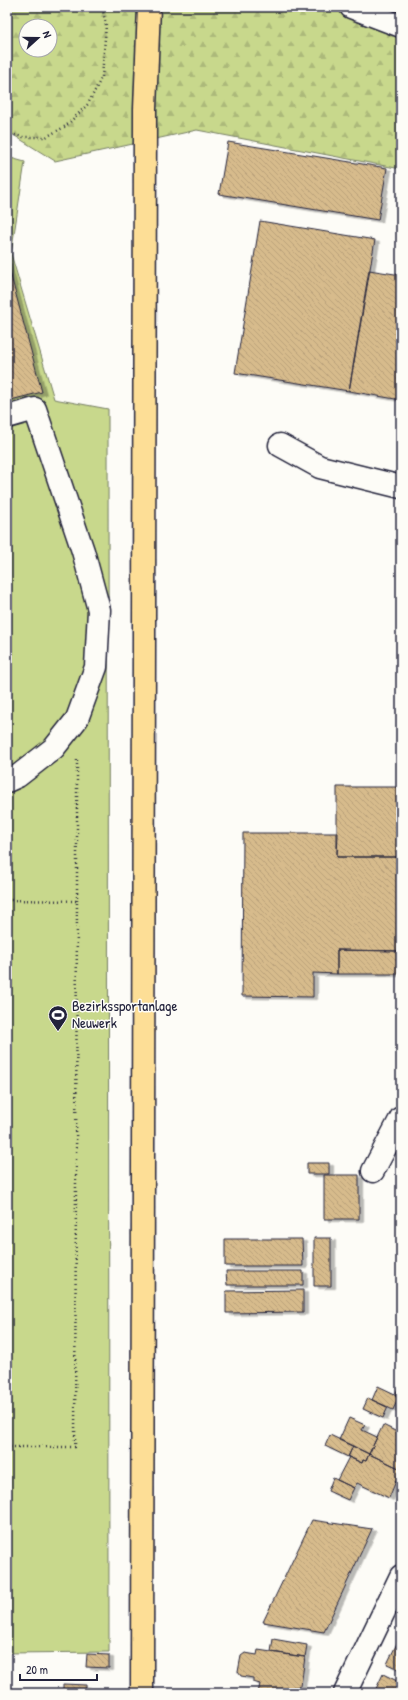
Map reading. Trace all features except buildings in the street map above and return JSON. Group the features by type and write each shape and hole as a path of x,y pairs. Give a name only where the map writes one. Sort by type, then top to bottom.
{"main road":[{"path":"142,1693 145,117 150,7"}],"street":[{"path":"351,7 401,26"},
{"path":"7,417 35,409 83,551 99,610 96,667 77,719 54,748 18,776 7,781"},
{"path":"280,445 320,467 401,487"},
{"path":"373,1171 401,1118"},
{"path":"345,1693 401,1576"}],"path":[{"path":"7,134 23,138 46,137 66,126 88,104 102,77 106,25 102,7"},
{"path":"7,1447 75,1447 77,719"},
{"path":"7,900 77,901"}],"green space":[{"path":"7,7 401,7 401,169 197,130 55,161 7,131"},
{"name":"Bezirkssportanlage Neuwerk","path":"7,157 25,162 11,254 54,399 108,409 109,1652 7,1653"}],"place":[{"name":"Bezirkssportanlage Neuwerk","path":"58,1032"}]}
